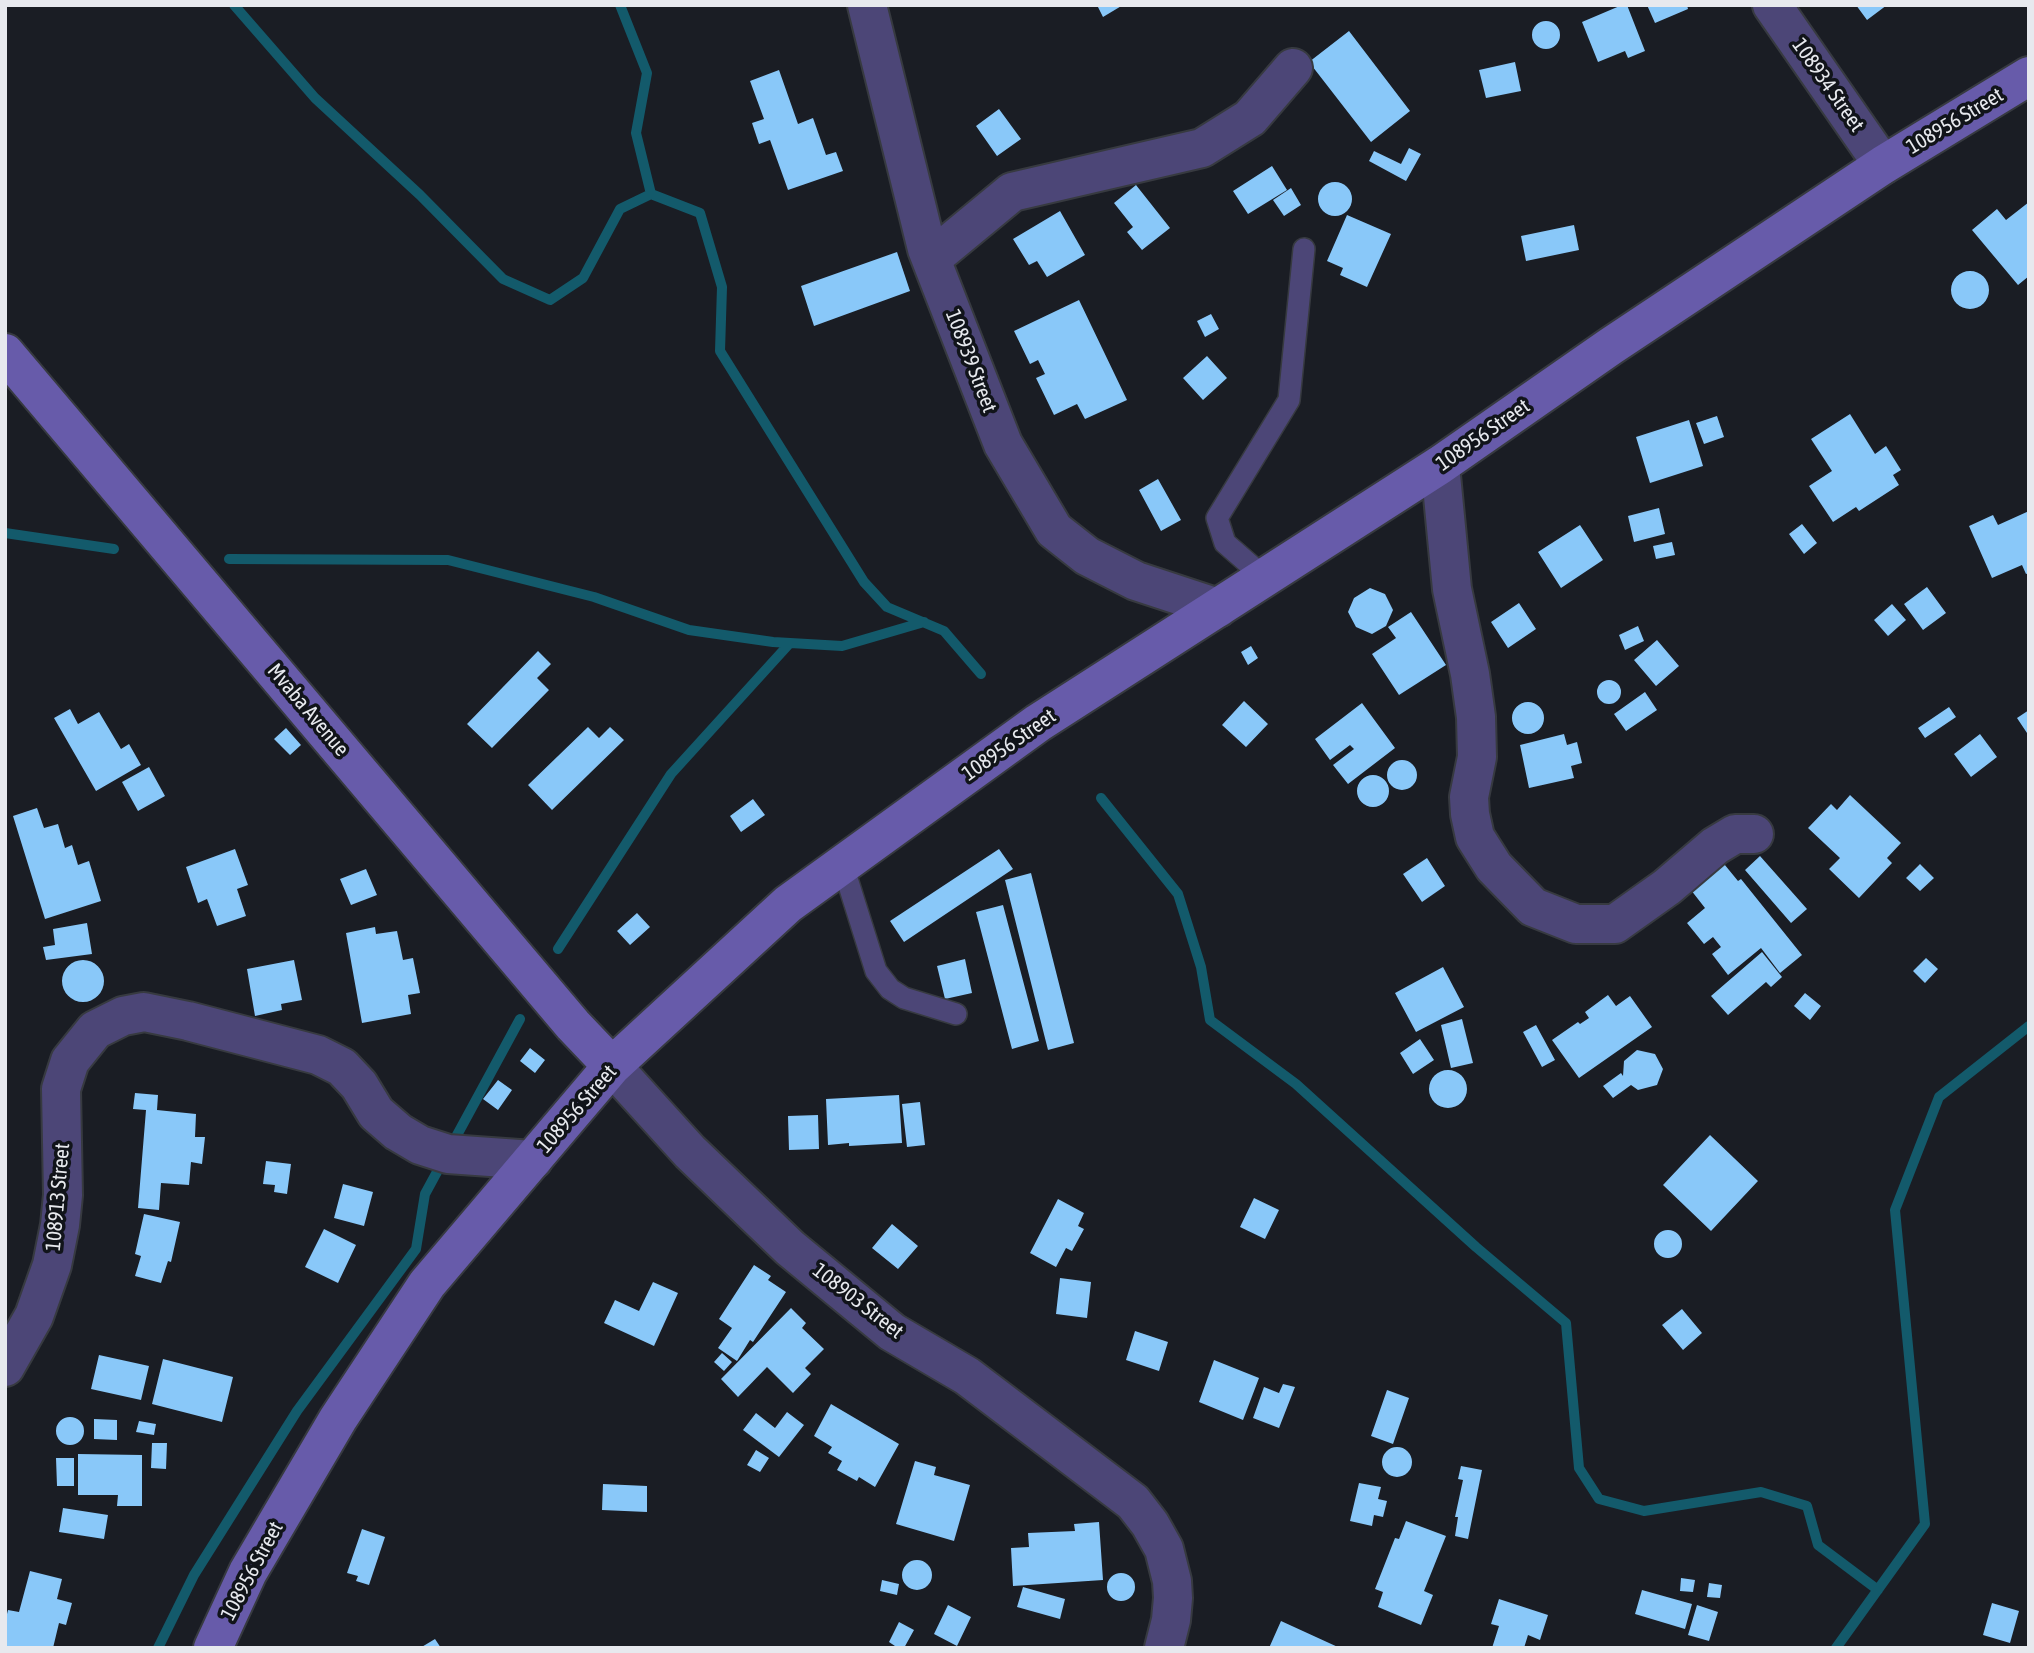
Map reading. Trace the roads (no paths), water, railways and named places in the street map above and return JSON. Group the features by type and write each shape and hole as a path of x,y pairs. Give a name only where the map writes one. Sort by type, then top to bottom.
{"street":[{"name":"108939 Street","path":"867,5 931,259 1003,444 1054,530 1087,556 1136,581 1217,608"},
{"name":"108934 Street","path":"1772,5 1883,165"},
{"path":"931,259 1012,192 1202,148 1250,118 1293,68"},
{"name":"108956 Street","path":"213,1648 248,1572 338,1419 427,1284 612,1066 788,904 1038,723 1440,465 1611,346 1883,165 2029,76"},
{"name":"Mvaba Avenue","path":"5,353 573,1026 612,1066"},
{"path":"1440,465 1452,589 1476,717 1477,757 1469,797 1470,814 1475,837 1494,867 1533,907 1576,924 1615,924 1667,887 1715,846 1735,834 1754,834"},
{"name":"108913 Street","path":"5,1367 34,1316 52,1265 63,1195 61,1089 70,1061 95,1030 123,1016 144,1012 318,1055 342,1067 359,1085 376,1113 398,1132 420,1145 448,1154 533,1160"},
{"name":"108903 Street","path":"612,1066 690,1152 790,1248 892,1332 968,1376 1133,1502 1164,1549 1172,1581 1171,1620 1164,1648"}],"lane":[{"path":"1264,577 1225,543 1217,519 1289,400 1304,249"},
{"path":"842,863 876,971 890,989 904,998 956,1014"}],"waterway":[{"path":"234,5 315,98 420,195 503,279 550,300 583,278 620,209 651,194 700,213 722,287 720,351 864,582 887,607 944,631 981,674"},
{"path":"620,5 647,73 636,133 651,194"},
{"path":"5,533 114,549"},
{"path":"229,559 448,560 594,597 689,630 773,642 842,646 924,622"},
{"path":"558,949 671,774 790,643"},
{"path":"1101,798 1178,894 1201,967 1210,1020 1296,1084 1476,1247 1566,1323 1579,1468 1599,1499 1644,1511 1761,1492 1807,1506 1818,1545 1878,1590"},
{"path":"158,1648 194,1575 297,1411 416,1249 425,1194 520,1019"},
{"path":"1836,1648 1925,1524 1895,1210 1939,1097 2029,1026"}]}
